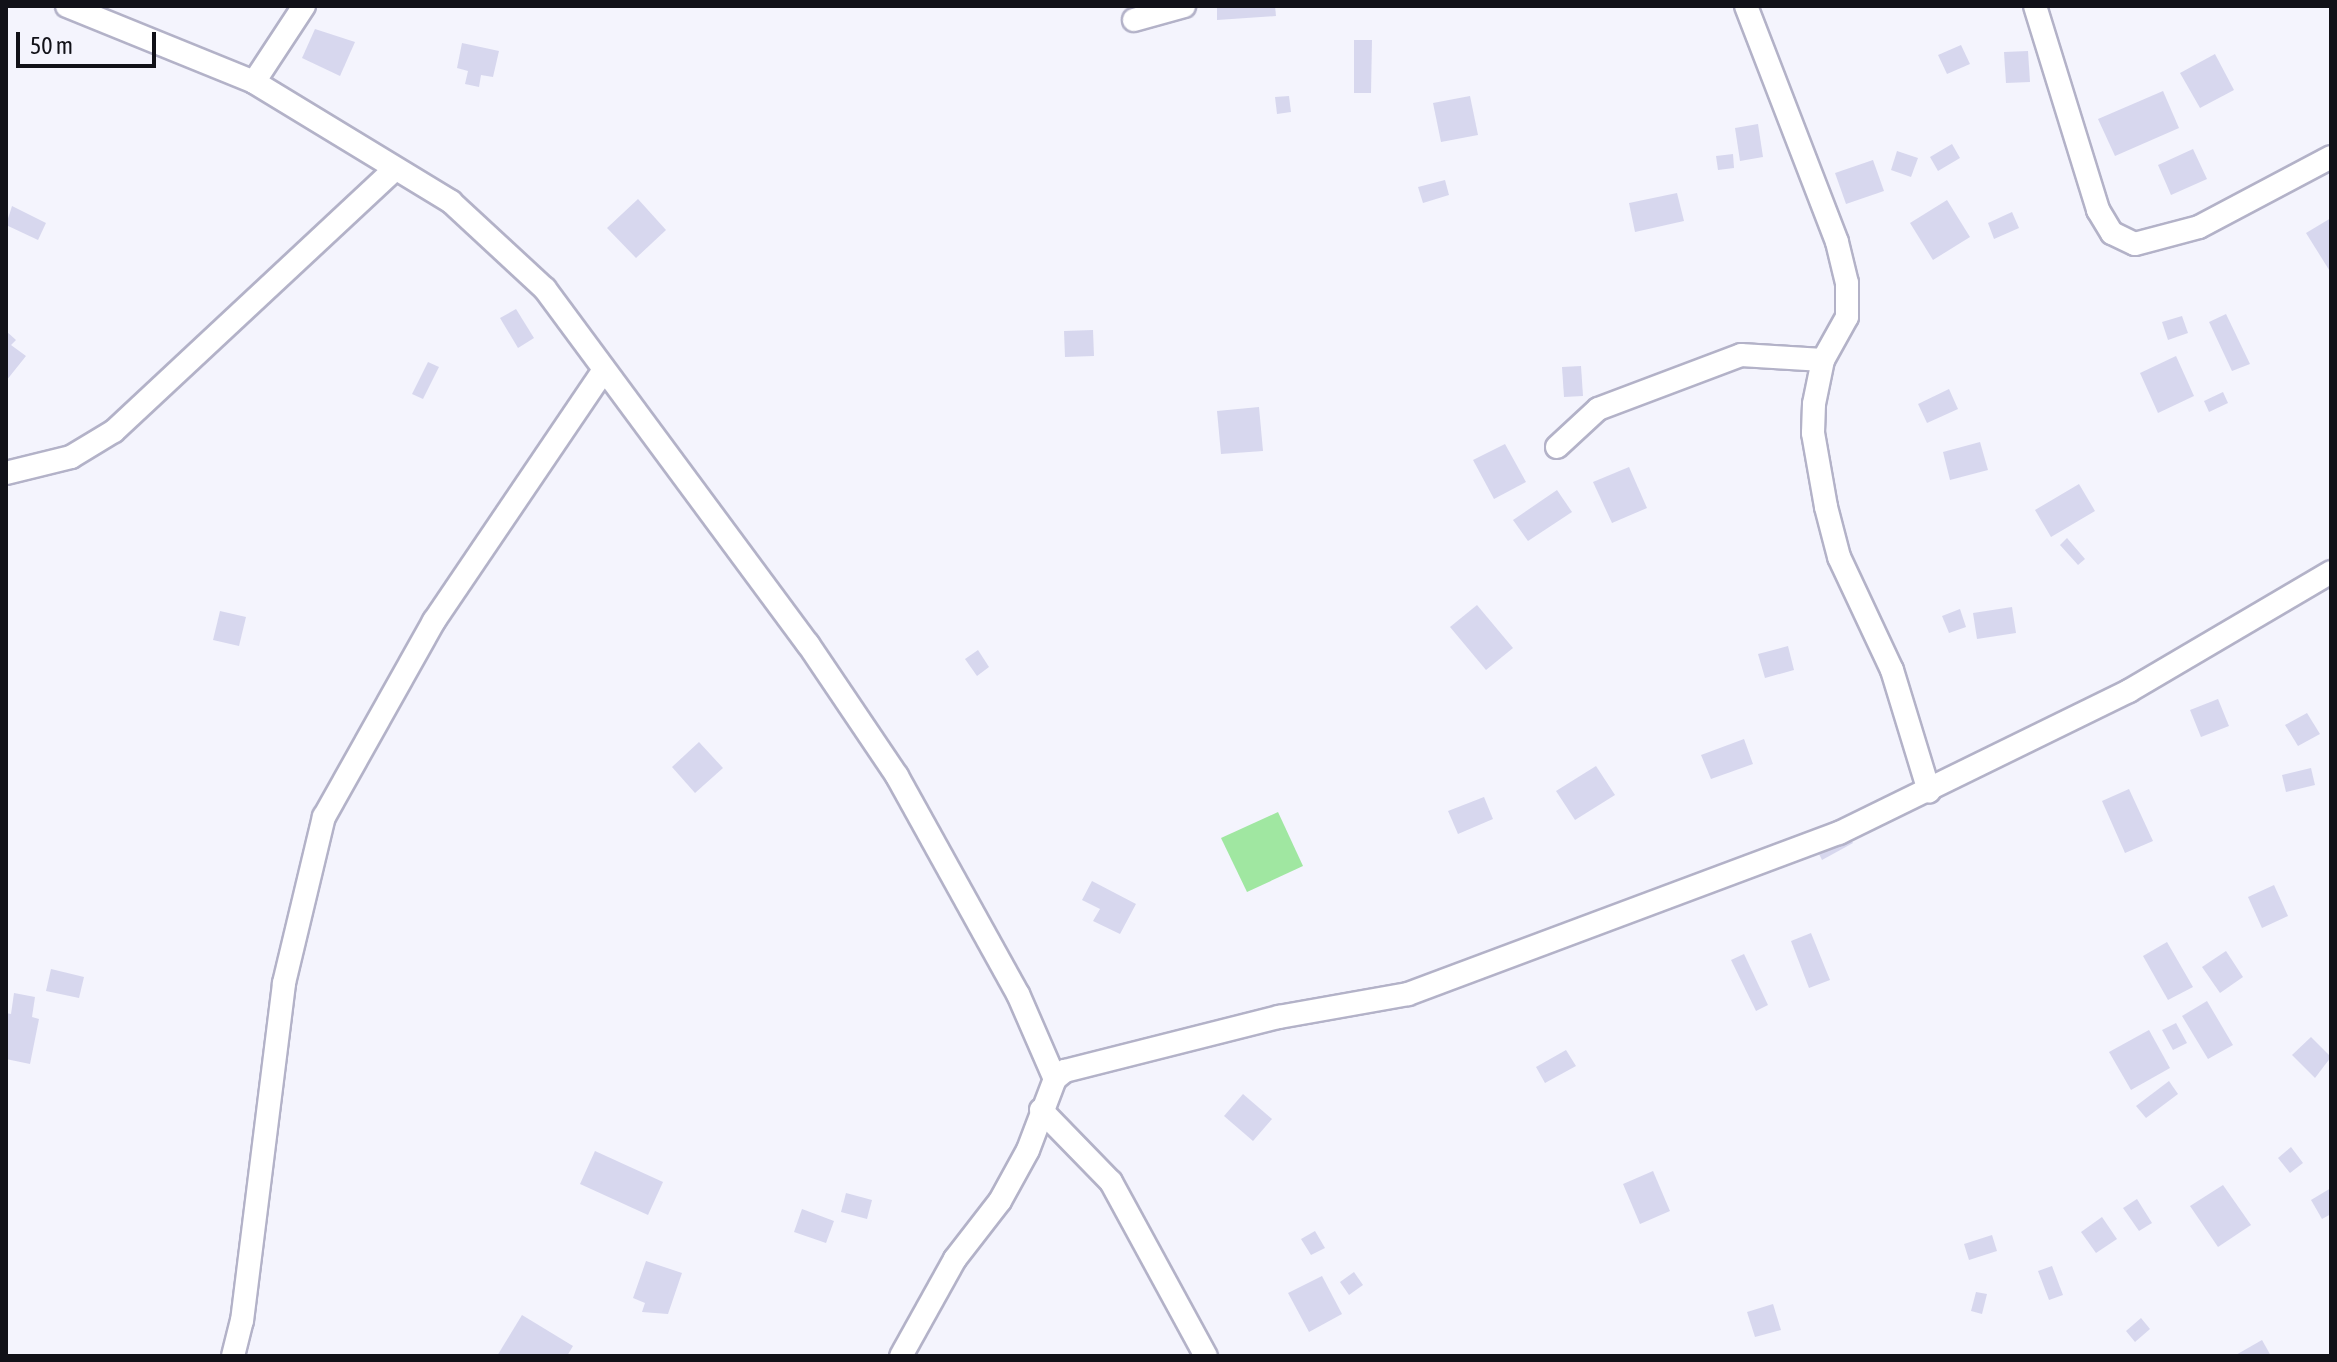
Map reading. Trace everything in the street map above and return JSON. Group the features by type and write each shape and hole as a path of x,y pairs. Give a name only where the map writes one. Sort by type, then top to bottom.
{"street":[{"path":"67,6 254,82 393,171 451,202 501,246 575,324 604,370 808,644 897,776 1018,994 1055,1079"},
{"path":"254,82 304,6"},
{"path":"1134,20 1184,6"},
{"path":"1746,6 1837,242 1847,283 1847,317 1823,360 1813,433 1826,507 1839,557 1892,670 1929,791"},
{"path":"2035,6 2098,210 2112,233 2135,244 2199,227 2331,157"},
{"path":"6,473 71,457 114,431 393,171"},
{"path":"1557,447 1598,409 1741,355 1823,360"},
{"path":"233,1356 242,1321 284,983 324,817 434,621 604,370"},
{"path":"901,1356 955,1259 1000,1201 1028,1150 1055,1079 1065,1071 1279,1017 1408,994 1839,833 2129,691 2331,572"},
{"path":"1041,1110 1111,1182 1206,1356"}],"green space":[{"path":"1278,812 1303,866 1247,892 1221,838"}],"building":[{"path":"1217,6 1275,6 1276,16 1217,20"},
{"path":"315,29 355,42 340,76 302,58"},
{"path":"1354,40 1372,40 1371,93 1354,93"},
{"path":"462,43 499,51 493,77 481,75 479,87 465,84 468,71 457,68"},
{"path":"1961,45 1970,64 1947,74 1938,55"},
{"path":"2028,51 2030,82 2006,83 2004,52"},
{"path":"2215,54 2234,90 2200,108 2180,73"},
{"path":"2163,91 2179,128 2115,156 2098,119"},
{"path":"1289,96 1291,112 1277,114 1275,97"},
{"path":"1470,96 1478,135 1441,142 1433,103"},
{"path":"1758,124 1763,157 1740,161 1735,128"},
{"path":"1952,144 1960,158 1938,171 1930,157"},
{"path":"2193,149 2207,179 2171,195 2158,165"},
{"path":"1897,151 1918,158 1911,177 1891,170"},
{"path":"1733,154 1734,168 1718,170 1716,156"},
{"path":"1873,160 1884,191 1846,204 1835,173"},
{"path":"1445,180 1449,195 1423,203 1418,187"},
{"path":"1677,193 1684,221 1635,232 1629,203"},
{"path":"638,199 666,230 636,258 607,228"},
{"path":"1947,200 1970,237 1933,260 1910,223"},
{"path":"12,206 46,223 38,240 6,225"},
{"path":"2012,212 2019,228 1994,239 1988,223"},
{"path":"2331,218 2331,273 2306,233"},
{"path":"516,309 534,338 518,348 500,318"},
{"path":"2226,314 2250,364 2232,371 2209,322"},
{"path":"2182,316 2188,333 2168,340 2162,322"},
{"path":"1093,330 1094,356 1065,357 1064,331"},
{"path":"6,331 16,340 11,345 26,356 6,381"},
{"path":"2176,356 2194,396 2158,413 2140,373"},
{"path":"428,362 439,367 423,399 412,394"},
{"path":"1581,366 1583,396 1564,397 1562,367"},
{"path":"1949,389 1958,409 1927,423 1918,404"},
{"path":"2223,392 2228,403 2209,412 2204,401"},
{"path":"1259,407 1263,451 1221,454 1217,411"},
{"path":"1980,442 1988,470 1950,480 1943,452"},
{"path":"1505,444 1526,482 1494,499 1473,460"},
{"path":"1629,467 1647,508 1612,523 1593,482"},
{"path":"2079,484 2095,511 2051,537 2035,510"},
{"path":"1557,490 1572,512 1528,541 1513,520"},
{"path":"2067,538 2085,559 2078,565 2060,545"},
{"path":"1477,605 1513,648 1486,670 1450,627"},
{"path":"2012,607 2016,633 1977,639 1973,613"},
{"path":"1960,609 1966,627 1949,633 1942,616"},
{"path":"220,611 246,617 239,646 213,640"},
{"path":"1788,646 1794,670 1765,678 1758,654"},
{"path":"978,650 989,667 977,676 965,659"},
{"path":"2218,699 2229,726 2201,737 2190,710"},
{"path":"2307,713 2320,734 2298,746 2285,725"},
{"path":"1744,739 1753,764 1711,779 1701,755"},
{"path":"699,742 723,768 695,793 672,767"},
{"path":"1596,766 1615,795 1575,820 1556,791"},
{"path":"2311,768 2315,785 2286,792 2282,775"},
{"path":"2129,789 2153,841 2125,853 2102,801"},
{"path":"1484,797 1493,819 1458,834 1448,811"},
{"path":"1849,836 1853,843 1822,860 1818,852"},
{"path":"1092,881 1136,904 1120,934 1093,921 1100,909 1082,900"},
{"path":"2274,885 2288,916 2262,928 2248,897"},
{"path":"1811,933 1830,980 1809,988 1791,941"},
{"path":"2167,942 2193,987 2168,1000 2143,956"},
{"path":"2226,951 2243,977 2220,993 2202,967"},
{"path":"1744,954 1768,1005 1756,1011 1731,960"},
{"path":"51,969 84,977 79,998 46,991"},
{"path":"14,993 35,997 32,1017 39,1019 30,1064 6,1059 6,1013 11,1014"},
{"path":"2207,1001 2233,1045 2208,1059 2182,1016"},
{"path":"2176,1023 2187,1043 2173,1050 2162,1030"},
{"path":"2149,1030 2170,1068 2131,1090 2109,1052"},
{"path":"2311,1037 2331,1057 2315,1078 2292,1055"},
{"path":"1566,1050 1576,1066 1545,1083 1536,1067"},
{"path":"2169,1081 2178,1094 2146,1118 2136,1106"},
{"path":"1243,1094 1272,1119 1253,1141 1224,1116"},
{"path":"2291,1147 2303,1163 2290,1173 2278,1158"},
{"path":"595,1151 663,1182 648,1215 580,1184"},
{"path":"1653,1171 1670,1211 1640,1224 1623,1184"},
{"path":"2223,1185 2251,1225 2218,1247 2190,1206"},
{"path":"2331,1188 2331,1214 2322,1219 2311,1200"},
{"path":"846,1193 872,1200 867,1219 841,1212"},
{"path":"2137,1199 2152,1223 2139,1231 2123,1208"},
{"path":"802,1209 834,1221 826,1243 794,1232"},
{"path":"2102,1217 2117,1239 2096,1253 2081,1232"},
{"path":"1315,1231 1325,1248 1311,1255 1301,1239"},
{"path":"1992,1235 1997,1251 1969,1260 1964,1244"},
{"path":"646,1261 682,1273 668,1314 642,1312 645,1303 633,1298"},
{"path":"2052,1266 2063,1295 2049,1300 2038,1271"},
{"path":"1354,1272 1363,1285 1349,1295 1340,1282"},
{"path":"1322,1276 1342,1314 1309,1332 1288,1293"},
{"path":"1976,1292 1987,1294 1982,1314 1971,1311"},
{"path":"1773,1304 1781,1330 1755,1337 1747,1312"},
{"path":"522,1315 573,1346 567,1356 497,1356"},
{"path":"2141,1318 2150,1329 2135,1342 2126,1331"},
{"path":"2262,1340 2271,1356 2234,1356"}]}
